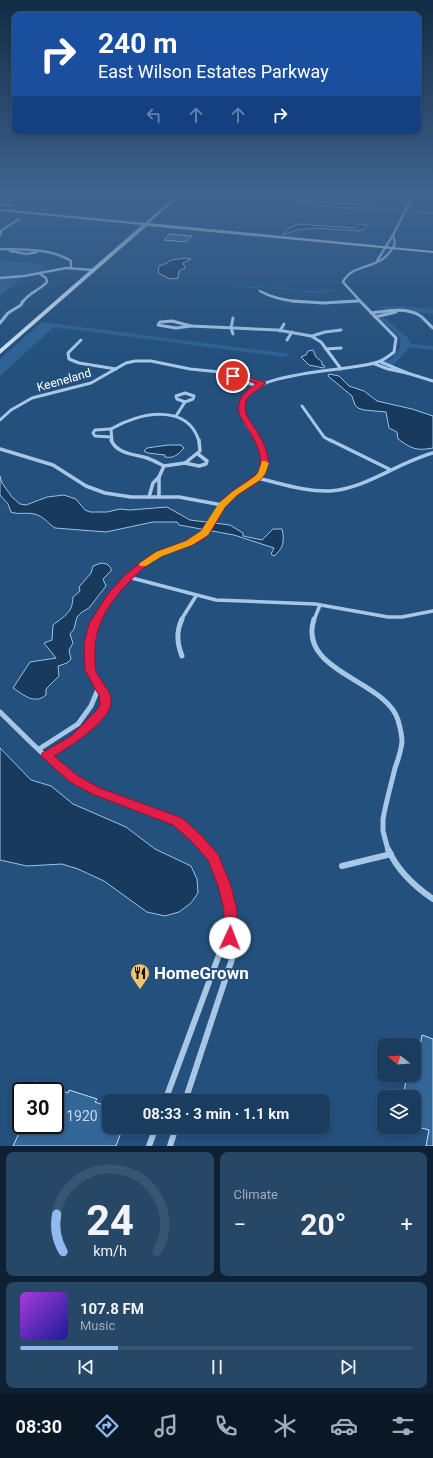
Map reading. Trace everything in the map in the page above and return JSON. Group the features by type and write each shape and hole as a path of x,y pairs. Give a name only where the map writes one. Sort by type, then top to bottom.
{"main road":[{"path":"0,352 119,247"},
{"path":"380,247 433,252"}],"street":[{"path":"376,263 385,248"},
{"path":"46,756 75,739 102,711 105,704 105,694 99,687 90,670 89,649 94,624 105,606 128,577 139,568 159,554 189,543 205,533 222,505 257,478 265,466 264,453 242,414 241,408 244,396 256,386 283,376 374,364 392,354 397,344 396,338 344,286 344,279 353,271 384,259 393,248"},
{"path":"0,249 22,249 63,256 71,261 71,268"},
{"path":"0,278 13,279 71,268 93,270"},
{"path":"0,323 8,313 23,303 26,297 45,286 47,282 46,278 40,274"},
{"path":"260,291 264,295 275,299 332,303 358,300"},
{"path":"371,313 398,312 419,315 433,328"},
{"path":"375,317 398,312"},
{"path":"233,318 231,328 233,334"},
{"path":"190,326 184,323 164,321 160,322 158,325 176,328 190,326 280,331 312,336 322,343 341,369"},
{"path":"280,331 284,324"},
{"path":"312,336 325,332 341,330"},
{"path":"287,340 292,332"},
{"path":"81,340 68,353 70,359 79,363 116,369"},
{"path":"326,349 341,348"},
{"name":"Keeneland","path":"0,420 22,402 45,394 91,383 126,363 148,360 192,369 230,373 262,383"},
{"path":"380,362 432,381"},
{"path":"374,364 407,373"},
{"name":"Keeneland","path":"230,373 238,379 256,386"},
{"path":"176,416 185,402 194,399 194,396 185,393 176,396 179,400 185,402"},
{"path":"302,406 324,437 389,469"},
{"path":"111,437 95,436 93,433 95,430 101,428 111,429 118,424 135,418 160,415 176,416 184,419 192,428 201,446 198,454 185,463"},
{"path":"111,429 111,437 113,442 120,450 130,455 153,460 164,466 185,463 198,466 206,464 207,460 198,454"},
{"path":"0,449 53,465 86,486 118,496 178,496 222,505"},
{"path":"257,478 327,491 350,487 408,460 433,453"},
{"path":"148,497 153,483 159,477 164,466"},
{"path":"158,497 159,477"},
{"path":"128,577 196,596 232,602 296,602 388,617 402,617 433,611"},
{"path":"182,656 178,649 178,627 182,617 196,596"},
{"path":"320,605 312,631 312,639 317,650 338,670 380,696 397,716 401,728 402,741 382,820 383,834 391,854 406,878 420,891 433,898"},
{"path":"39,749 78,724 91,706 99,687"},
{"path":"0,712 46,756 74,779 96,791 177,821 196,838 213,858 224,886 231,910 230,938 228,948 232,959 187,1094"},
{"path":"342,866 391,854"},
{"path":"168,1094 219,955 228,948"},
{"path":"149,1146 153,1134"},
{"path":"170,1146 174,1134"}],"shaded area":[{"path":"186,258 191,259 183,263 185,268 179,271 178,278 170,279 158,273 159,266 171,260"},
{"path":"0,260 41,264 46,269 19,276 15,285 0,295"},
{"path":"230,285 272,288 283,287 307,291 343,291 310,293 293,289 252,288"},
{"path":"403,306 433,309 433,314 370,307"},
{"path":"382,316 407,337 411,344 433,346 433,350 410,347 392,366 381,362 391,359 400,348 400,338 380,318"},
{"path":"42,322 291,354 284,357 54,327 0,376 0,359"},
{"path":"313,350 316,357 322,362 322,365 325,366 324,368 309,365 301,357 306,355 308,351"},
{"path":"329,374 339,376 349,386 364,391 377,401 412,409 433,416 433,448 414,448 398,439 397,432 389,428 386,412 358,408 355,405 352,396 328,376"},
{"path":"181,445 184,448 173,457 165,457 165,455 148,453 144,451 147,448"},
{"path":"0,476 2,483 12,497 20,504 26,505 47,497 64,495 76,499 85,510 90,512 167,507 190,520 230,525 243,533 243,536 262,540 273,529 282,529 282,544 279,551 274,556 271,554 274,548 234,535 179,525 177,522 153,522 106,532 55,528 37,515 31,513 11,512 8,504 0,495"},
{"path":"101,563 107,564 111,568 111,571 103,579 106,586 89,608 77,617 74,629 70,634 73,643 69,650 71,659 67,663 58,666 59,676 46,689 46,695 37,699 25,696 13,688 30,662 56,658 44,643 52,640 53,625 70,611 73,597 80,591 79,587 91,573 93,566"},
{"path":"0,748 31,780 51,786 73,804 126,827 155,849 191,866 197,879 198,893 191,903 179,912 165,916 147,912 104,881 78,869 62,864 27,866 0,860"}],"building":[{"path":"422,1035 433,1039 433,1146 426,1146 429,1130 421,1128 421,1090 404,1090 406,1082 421,1082"},
{"path":"69,1090 97,1099 95,1102 102,1104 102,1134 120,1134 116,1146 13,1146 19,1134 64,1134 64,1091 68,1093"}],"slow traffic":[{"path":"143,564 159,554 181,547 205,533 226,500 262,474 265,463"}],"place":[{"name":"HomeGrown","path":"140,990"}],"route":[{"path":"230,938 231,910 224,886 213,858 196,838 177,821 96,791 74,779 46,756 75,739 82,733 102,711 105,704 105,694 99,687 90,670 89,644 94,624 111,597 128,577 149,560 159,554 181,547 205,533 226,500 262,474 266,459 262,447 242,414 241,408 244,396 262,383 246,376 230,373 233,376"}]}
